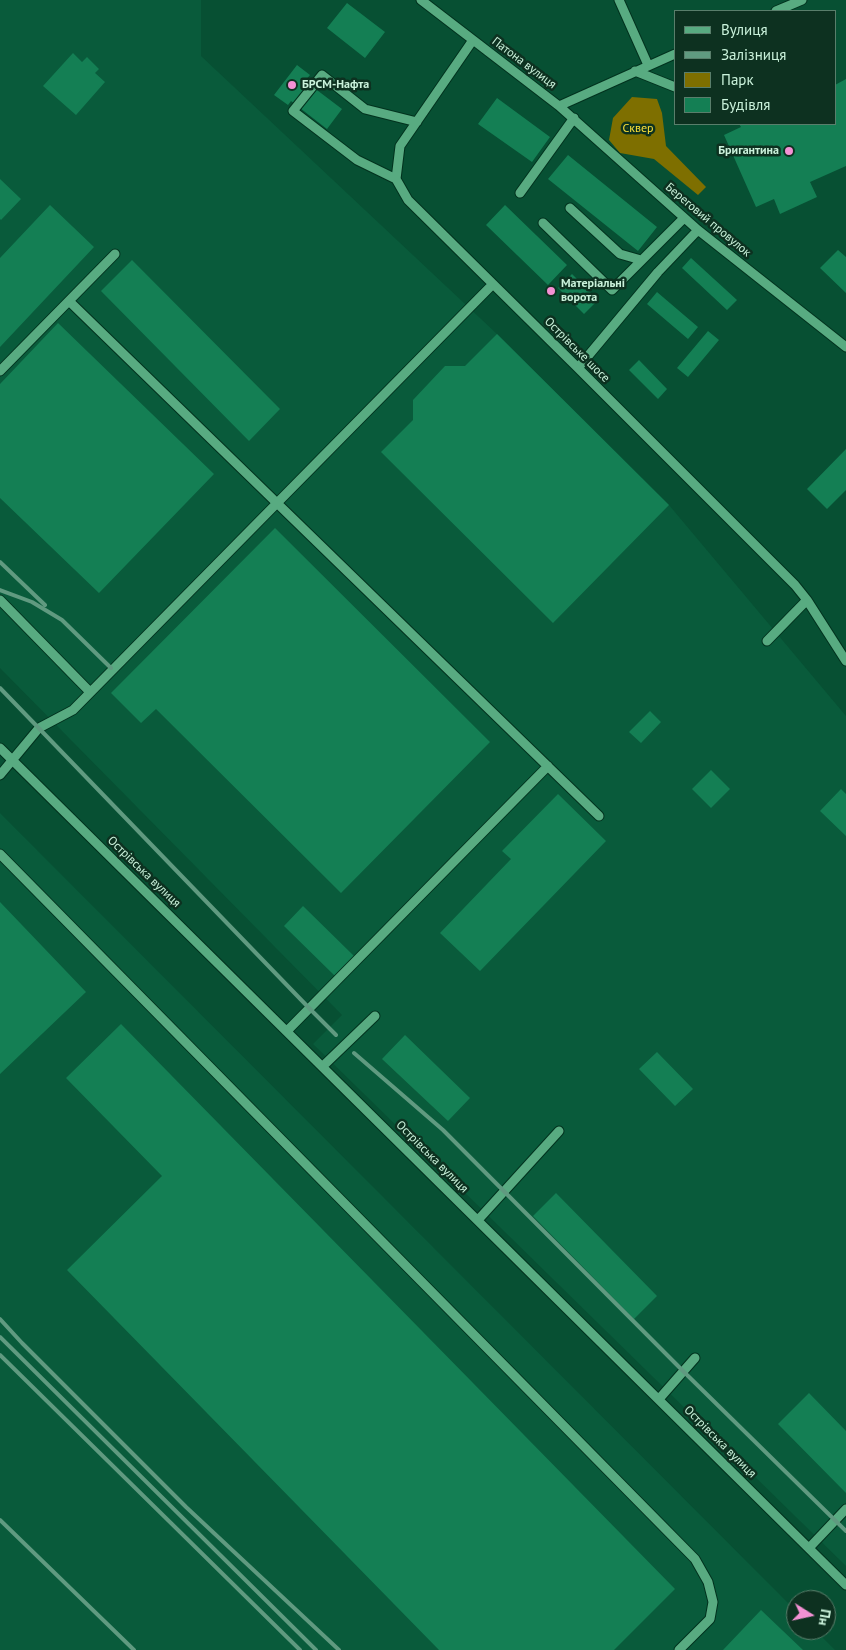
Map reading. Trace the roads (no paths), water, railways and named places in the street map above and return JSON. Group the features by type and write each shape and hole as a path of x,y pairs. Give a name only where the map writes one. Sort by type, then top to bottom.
{"street":[{"name":"Патона вулиця","path":"421,0 559,106 674,54"},
{"path":"619,0 648,65"},
{"path":"792,8 802,0"},
{"path":"417,122 365,109 322,75 294,111 357,160 396,179 400,146 417,122 473,40"},
{"path":"635,71 674,87"},
{"name":"Береговий провулок","path":"559,106 698,230 846,348"},
{"path":"520,193 574,118"},
{"name":"Острівське шосе","path":"396,179 408,200 795,585 807,600 846,661"},
{"path":"570,208 620,254 641,260"},
{"path":"543,223 612,290 684,218"},
{"path":"578,368 658,272 698,230"},
{"path":"0,371 115,254"},
{"path":"0,775 39,728 73,710 493,284"},
{"path":"69,302 600,816"},
{"path":"0,600 90,692"},
{"path":"767,641 807,600"},
{"name":"Острівська вулиця","path":"0,748 846,1585"},
{"path":"287,1030 548,766"},
{"path":"0,854 695,1559 708,1582 713,1602 710,1619 679,1650"},
{"path":"323,1066 374,1016"},
{"path":"478,1220 559,1131"},
{"path":"659,1399 695,1358"},
{"path":"809,1548 846,1509"}],"railway":[{"path":"0,562 45,605"},
{"path":"0,590 32,602 62,620 111,668"},
{"path":"0,688 336,1035"},
{"path":"354,1053 443,1130 684,1372 846,1531"},
{"path":"0,1319 186,1507 339,1650"},
{"path":"0,1337 316,1650"},
{"path":"0,1355 300,1650"},
{"path":"0,1520 134,1650"}],"place":[{"name":"БРСМ-Нафта","path":"292,85"},
{"name":"Бригантина","path":"789,151"},
{"name":"Матеріальні ворота","path":"551,291"}],"park label":[{"name":"Сквер","path":"638,129"}]}
